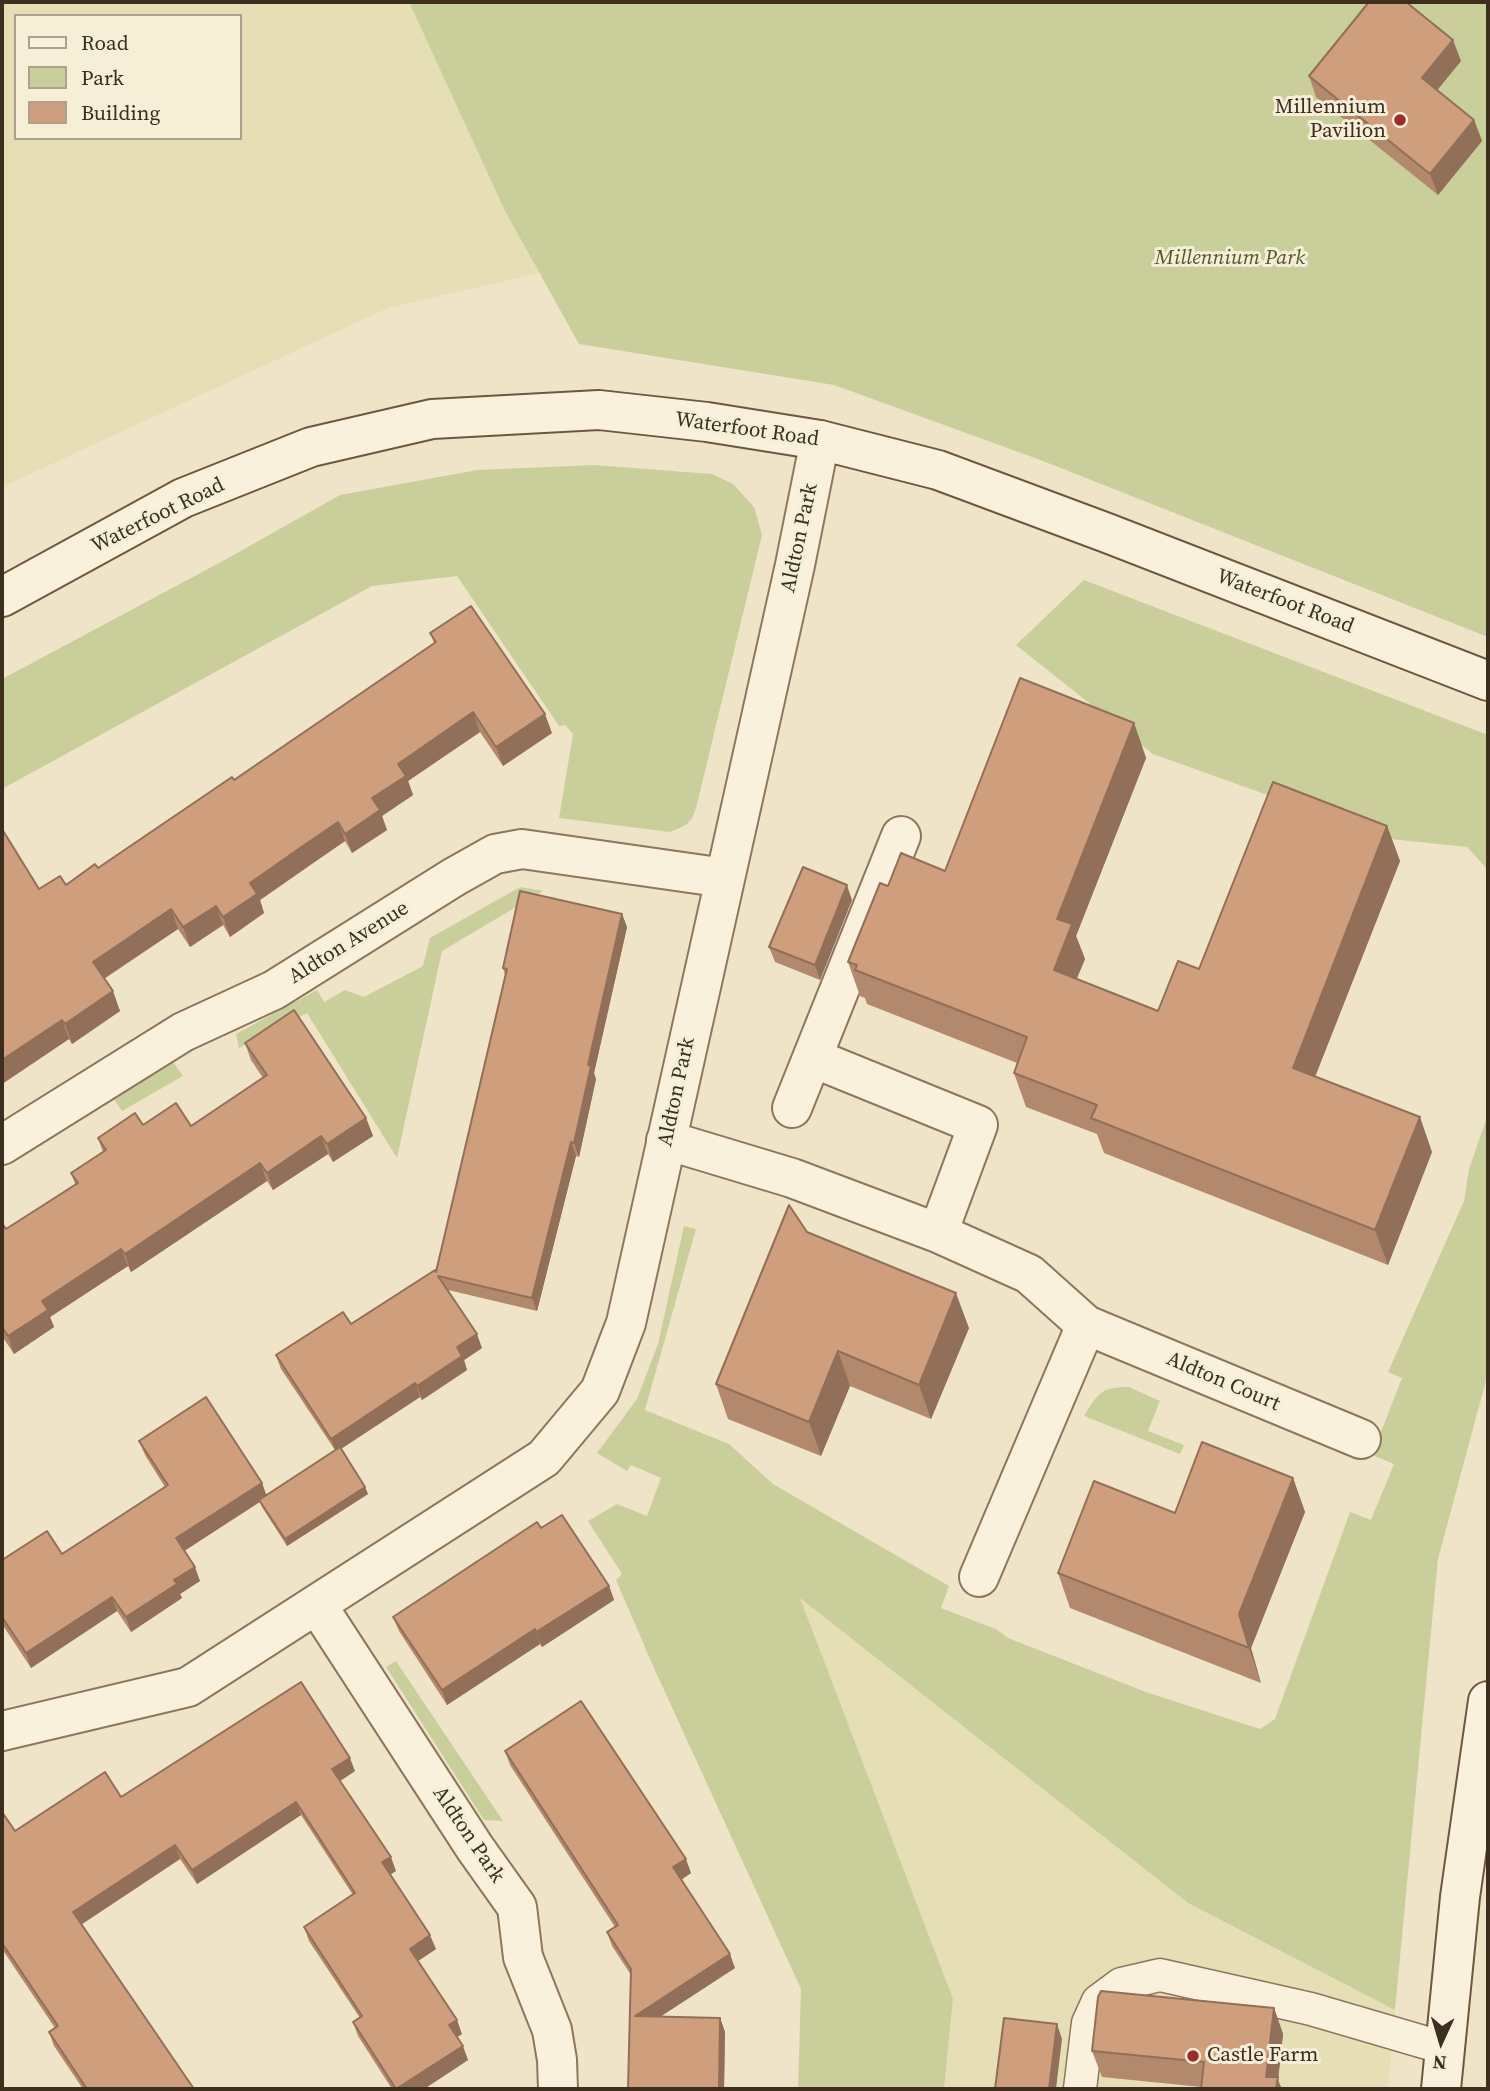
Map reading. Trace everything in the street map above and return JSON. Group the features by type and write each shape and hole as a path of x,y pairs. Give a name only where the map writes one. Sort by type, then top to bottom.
{"street":[{"name":"Waterfoot Road","path":"2,597 183,498 311,447 432,419 600,410 707,422 820,440 938,470 1488,681"},
{"name":"Aldton Park","path":"2,1731 188,1687 544,1458 600,1391 626,1323 795,565 820,440"},
{"path":"792,1108 901,836"},
{"name":"Aldton Avenue","path":"2,1145 183,1032 274,990 495,853 522,849 724,878"},
{"path":"813,1058 978,1125 938,1233"},
{"name":"Aldton Court","path":"666,1140 792,1178 938,1233 1028,1274 1086,1325 1361,1439"},
{"path":"979,1577 1086,1325"},
{"name":"Aldton Park","path":"317,1605 475,1848 517,1907 523,1957 552,2030 558,2060 558,2089"},
{"path":"1441,2089 1460,1897 1488,1701"}],"lane":[{"path":"1080,2089 1088,2022 1098,2001 1121,1984 1160,1975 1311,2009 1444,2048"}],"shaded area":[{"path":"2,2 409,2 505,211 539,273 388,308 2,487"},
{"name":"Castle Farm","path":"799,1597 1188,1903 1395,2010 1388,2089 944,2089 953,1999"}],"green space":[{"name":"Millennium Park","path":"409,2 1488,2 1488,637 1043,461 834,385 579,344 505,211"},
{"path":"594,465 712,474 733,484 754,507 762,535 696,807 690,821 683,827 670,832 559,818 573,734 565,725 559,726 457,576 372,586 2,789 2,679 340,495 477,470"},
{"path":"1084,580 1488,735 1488,870 1467,847 1390,839 1153,754 1016,645"},
{"path":"520,887 543,891 442,951 397,1158 307,1013 239,1048 236,1034 317,990 324,1002 345,990 364,997 423,966 430,938"},
{"path":"173,1062 183,1076 122,1111 113,1098"},
{"path":"1488,1114 1488,1373 1438,1559 1395,2010 1188,1903 800,1598 953,1999 944,2089 798,2089 801,1989 653,1666 616,1580 622,1574 588,1521 617,1504 647,1516 661,1478 631,1465 627,1471 597,1453 637,1399 658,1344 684,1226 696,1229 645,1410 729,1444 773,1484 949,1586 941,1608 996,1629 1008,1638 1146,1692 1260,1729 1275,1719 1350,1512 1371,1520 1394,1464 1372,1455 1402,1378 1388,1372 1464,1201 1469,1169"},
{"path":"1129,1387 1160,1401 1148,1431 1184,1445 1180,1454 1084,1416 1101,1393 1112,1388"},
{"path":"396,1661 503,1821 484,1820 386,1667"}],"building":[{"name":"Millennium Pavilion","path":"1369,2 1406,2 1453,40 1422,78 1474,120 1430,174 1309,76"},
{"path":"471,606 545,714 496,747 473,712 398,764 406,776 372,798 380,810 345,834 338,822 250,883 257,894 223,917 216,906 183,927 171,909 93,962 113,991 65,1024 62,1020 2,1060 2,829 39,889 60,876 66,885 95,864 98,868 232,777 234,780 436,642 430,633"},
{"path":"1020,678 1134,723 1057,919 1072,924 1054,970 1158,1011 1178,961 1199,969 1273,782 1387,826 1293,1068 1420,1117 1375,1230 1091,1118 1097,1105 1014,1073 1027,1037 855,970 857,965 848,962 880,883 888,886 901,853 945,871"},
{"path":"803,867 847,885 815,965 769,947"},
{"path":"520,891 622,914 588,1065 591,1066 574,1143 571,1142 532,1298 438,1276 477,1334 457,1347 462,1356 417,1386 415,1383 331,1439 276,1355 343,1312 351,1324 435,1270 436,1272 507,969 503,968"},
{"path":"294,1010 366,1118 327,1144 321,1136 267,1173 260,1163 125,1254 121,1249 42,1301 48,1310 8,1336 2,1327 2,1223 6,1229 78,1183 71,1173 106,1150 98,1138 135,1113 143,1125 176,1103 191,1126 267,1075 245,1043"},
{"path":"789,1205 807,1232 956,1293 919,1385 838,1351 809,1422 716,1384"},
{"path":"206,1397 262,1483 176,1538 195,1567 174,1580 177,1584 126,1617 112,1597 26,1653 2,1617 2,1560 47,1531 62,1554 168,1485 139,1441"},
{"path":"1202,1442 1293,1478 1239,1614 1249,1648 1058,1573 1094,1481 1175,1513"},
{"path":"340,1447 365,1487 285,1539 259,1500"},
{"path":"562,1515 609,1586 536,1632 535,1629 442,1690 393,1617 537,1522 541,1528"},
{"path":"301,1682 350,1758 332,1769 391,1857 382,1862 430,1935 410,1949 457,2020 449,2025 463,2046 396,2089 353,2022 362,2016 304,1927 355,1893 296,1802 192,1870 175,1845 73,1912 194,2089 87,2089 49,2032 58,2026 2,1943 2,1812 15,1831 105,1772 121,1797"},
{"path":"581,1701 686,1859 673,1867 730,1954 635,2016 720,2018 719,2089 628,2089 631,1969 607,1932 618,1925 505,1751"},
{"name":"Castle Farm","path":"1101,1991 1274,2008 1266,2077 1278,2077 1276,2089 1201,2089 1204,2062 1092,2051"},
{"path":"1004,2018 1057,2024 1049,2089 995,2089"}],"place":[{"name":"Millennium Pavilion","path":"1400,120"},
{"name":"Castle Farm","path":"1193,2056"}]}
